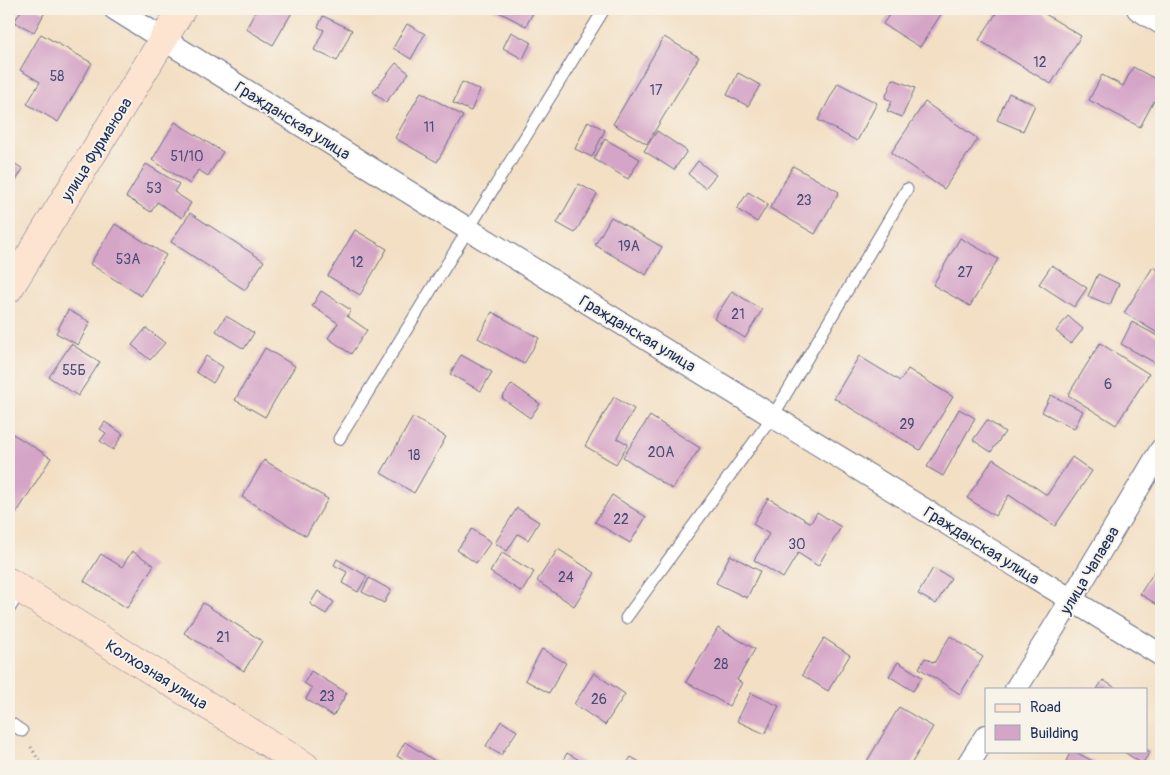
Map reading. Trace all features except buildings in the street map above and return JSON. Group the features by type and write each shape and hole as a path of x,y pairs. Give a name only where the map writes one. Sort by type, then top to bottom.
{"street":[{"name":"Гражданская улица","path":"115,9 468,229 1161,655"},
{"name":"улица Фурманова","path":"9,289 182,9"},
{"path":"1138,9 1161,23"},
{"name":"улица Чапаева","path":"1017,688 1161,450"},
{"name":"Колхозная улица","path":"13,593 293,763"},
{"path":"967,766 985,738"}],"lane":[{"path":"339,439 603,11"},
{"path":"626,618 773,416 907,189"},
{"path":"9,722 22,731"}]}
